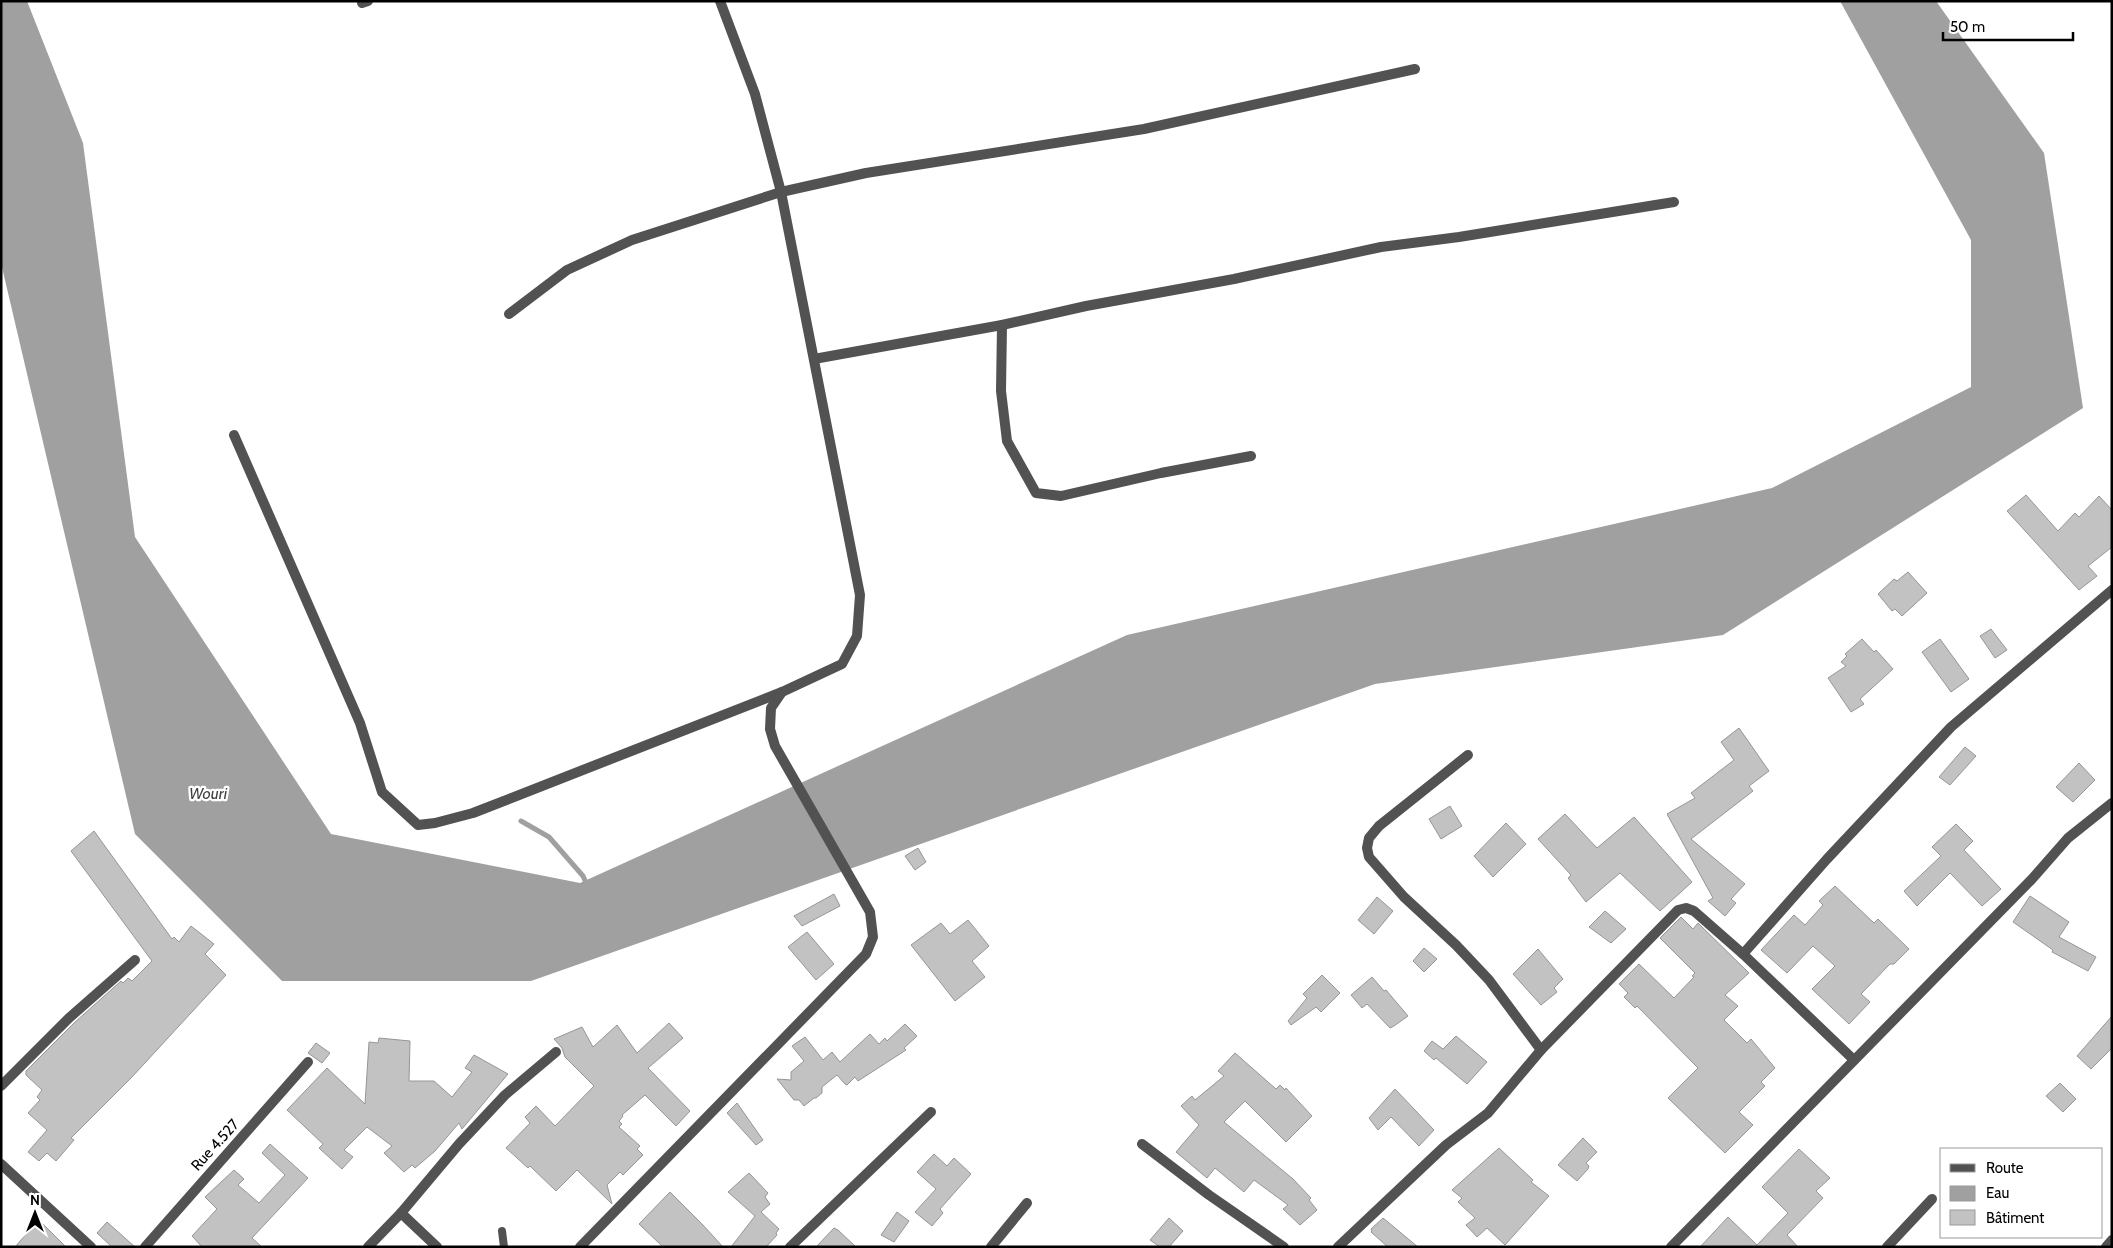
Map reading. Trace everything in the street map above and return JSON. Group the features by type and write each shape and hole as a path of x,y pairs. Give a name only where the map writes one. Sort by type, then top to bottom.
{"street":[{"path":"234,435 360,723 382,792 418,824 435,823 474,813 782,692 842,664 857,636 860,595 781,192 756,94 720,1"},
{"path":"509,314 567,270 624,244 781,192 866,173 1144,129 1415,69"},
{"path":"814,359 1234,279 1381,247 1459,237 1674,202"},
{"path":"1002,324 1001,391 1007,441 1036,493 1061,496 1161,473 1251,456"},
{"path":"1743,954 1827,859 1951,727 2112,590"},
{"path":"580,1247 866,954 873,936 870,912 775,746 770,729 771,708 782,692"},
{"path":"1468,755 1379,826 1368,838 1366,848 1369,857 1404,897 1456,945 1489,980 1541,1050"},
{"path":"1671,1247 2032,879 2068,838 2112,803"},
{"path":"1338,1247 1446,1145 1488,1113 1541,1050 1678,910 1686,908 1694,912 1743,954 1854,1060"},
{"path":"1,1086 69,1018 135,960"},
{"path":"368,1247 401,1213 459,1144 505,1095 556,1052"},
{"name":"Rue 4.527","path":"145,1247 308,1062"},
{"path":"790,1247 931,1112"},
{"path":"1142,1144 1209,1196 1284,1247"},
{"path":"1,1164 91,1247"},
{"path":"1887,1247 1932,1200"},
{"path":"991,1247 1027,1203"},
{"path":"401,1213 437,1247"},
{"path":"2106,1247 2112,1240"}],"lane":[{"path":"502,1231 504,1247"}],"water":[{"name":"Wouri","path":"1,1 27,1 83,143 135,537 331,834 580,883 1127,635 1772,488 1971,387 1971,240 1840,1 1936,1 2044,153 2083,408 1723,635 1375,684 531,981 282,981 135,834 1,263"}],"building":[{"path":"2026,495 2058,531 2075,513 2079,517 2099,496 2112,510 2112,547 2088,566 2097,576 2079,590 2007,511"},
{"path":"1908,572 1927,593 1902,616 1895,609 1892,611 1878,594 1894,579 1897,581"},
{"path":"1991,629 2007,650 1995,658 1980,636"},
{"path":"1862,639 1874,652 1876,650 1893,669 1860,699 1864,704 1851,712 1828,678 1846,666 1841,662 1847,656 1845,654"},
{"path":"1940,639 1969,679 1951,692 1922,652"},
{"path":"1739,728 1769,771 1749,786 1753,791 1691,839 1745,884 1731,899 1736,903 1725,916 1708,901 1713,898 1667,814 1695,798 1691,793 1734,760 1721,742"},
{"path":"1965,747 1976,756 1950,785 1939,777"},
{"path":"2079,763 2095,780 2073,802 2056,787"},
{"path":"1450,806 1462,826 1441,839 1429,819"},
{"path":"1565,814 1597,848 1634,817 1692,882 1660,911 1620,873 1586,902 1568,878 1571,875 1538,839"},
{"path":"1506,823 1526,844 1493,877 1474,856"},
{"path":"1956,824 1973,841 1964,850 2001,889 1982,906 1950,873 1917,906 1904,891 1941,856 1932,847"},
{"path":"94,831 172,939 174,937 179,942 191,926 214,944 205,954 226,975 132,1077 71,1138 74,1140 56,1161 47,1153 39,1161 28,1152 47,1130 28,1113 40,1100 37,1097 42,1090 26,1075 26,1071 74,1023 121,981 123,983 128,978 132,981 152,961 71,851"},
{"path":"918,848 926,862 915,870 905,856"},
{"path":"1835,886 1874,923 1878,919 1909,949 1894,964 1890,964 1861,994 1870,1002 1849,1024 1812,989 1835,966 1813,946 1787,973 1761,950 1794,915 1805,925 1823,905 1819,901"},
{"path":"834,894 840,906 802,926 794,916"},
{"path":"2030,896 2069,922 2059,937 2096,957 2088,971 2052,952 2053,950 2013,922"},
{"path":"1377,897 1393,911 1374,934 1358,920"},
{"path":"1605,911 1626,929 1611,943 1589,927"},
{"path":"1681,917 1693,929 1698,923 1749,973 1725,995 1738,1006 1724,1020 1747,1043 1751,1039 1775,1068 1761,1082 1765,1086 1739,1112 1753,1125 1725,1153 1668,1098 1698,1068 1637,1006 1635,1008 1624,997 1628,993 1619,984 1639,964 1674,998 1694,977 1692,976 1695,973 1660,938"},
{"path":"968,920 989,946 972,961 985,977 955,1001 911,945 941,923 950,934"},
{"path":"807,932 834,964 816,980 788,947"},
{"path":"1424,948 1437,959 1424,972 1413,961"},
{"path":"1538,949 1563,979 1554,988 1557,992 1541,1005 1513,974"},
{"path":"1322,975 1340,993 1321,1012 1316,1007 1291,1025 1288,1021 1307,998 1303,994"},
{"path":"1372,977 1408,1016 1390,1028 1367,1004 1362,1008 1351,995"},
{"path":"2112,1016 2112,1048 2091,1069 2077,1056"},
{"path":"669,1023 683,1038 648,1068 690,1111 676,1126 645,1095 622,1115 619,1121 622,1124 619,1127 640,1146 637,1149 643,1155 623,1175 620,1172 607,1185 612,1204 577,1170 556,1191 530,1166 528,1168 506,1148 530,1123 525,1117 536,1106 555,1126 594,1086 565,1057 562,1048 554,1039 582,1027 593,1047 617,1025 637,1053"},
{"path":"905,1024 917,1036 904,1048 906,1050 858,1081 855,1077 847,1085 837,1075 822,1087 822,1093 804,1106 799,1100 794,1100 777,1079 791,1080 791,1072 804,1061 792,1046 805,1037 823,1060 832,1052 840,1062 870,1034 879,1044 885,1038 887,1041"},
{"path":"1456,1036 1487,1062 1467,1084 1436,1058 1434,1060 1424,1051 1432,1041 1443,1049"},
{"path":"379,1038 410,1041 409,1081 434,1081 452,1097 472,1072 465,1068 474,1055 508,1074 462,1129 459,1123 435,1151 415,1168 412,1165 404,1172 384,1153 392,1146 367,1127 344,1150 353,1157 342,1169 319,1148 323,1144 287,1110 327,1068 365,1104 369,1042 378,1043"},
{"path":"316,1043 330,1053 322,1063 308,1053"},
{"path":"1235,1053 1276,1089 1280,1085 1285,1090 1286,1088 1312,1116 1286,1142 1245,1101 1224,1122 1293,1179 1311,1198 1309,1200 1317,1210 1300,1225 1283,1209 1288,1205 1254,1180 1244,1192 1215,1168 1207,1178 1176,1152 1199,1125 1181,1106 1192,1096 1195,1100 1224,1076 1218,1071"},
{"path":"2060,1083 2076,1099 2063,1112 2046,1096"},
{"path":"1395,1089 1434,1130 1419,1146 1391,1117 1378,1130 1369,1118"},
{"path":"737,1103 763,1140 756,1145 727,1113"},
{"path":"1583,1138 1597,1152 1586,1163 1589,1166 1588,1169 1577,1181 1558,1165"},
{"path":"270,1144 308,1178 252,1238 262,1247 202,1247 192,1236 217,1209 205,1197 234,1170 244,1179 238,1185 259,1203 285,1175 262,1153"},
{"path":"1499,1148 1533,1180 1531,1182 1549,1196 1505,1245 1487,1228 1477,1237 1466,1225 1475,1218 1458,1202 1462,1198 1452,1190"},
{"path":"1799,1149 1830,1178 1816,1191 1823,1198 1787,1235 1798,1247 1700,1247 1728,1217 1757,1245 1788,1213 1762,1187"},
{"path":"934,1154 947,1166 954,1158 971,1174 940,1209 943,1213 932,1226 915,1212 936,1189 917,1172"},
{"path":"749,1173 768,1193 765,1197 770,1204 761,1212 779,1229 776,1233 777,1235 766,1247 731,1247 755,1216 728,1192"},
{"path":"670,1192 723,1247 663,1247 639,1224"},
{"path":"897,1212 909,1221 894,1242 881,1235"},
{"path":"1169,1218 1183,1231 1169,1247 1160,1247 1150,1240"},
{"path":"1383,1218 1418,1247 1388,1247 1371,1232 1371,1229"},
{"path":"41,1222 66,1247 15,1247 33,1226 35,1228"},
{"path":"107,1222 135,1247 112,1247 97,1233"},
{"path":"834,1228 838,1230 856,1247 816,1247"}],"waterway":[{"path":"521,821 549,837 583,876 587,885"}]}
